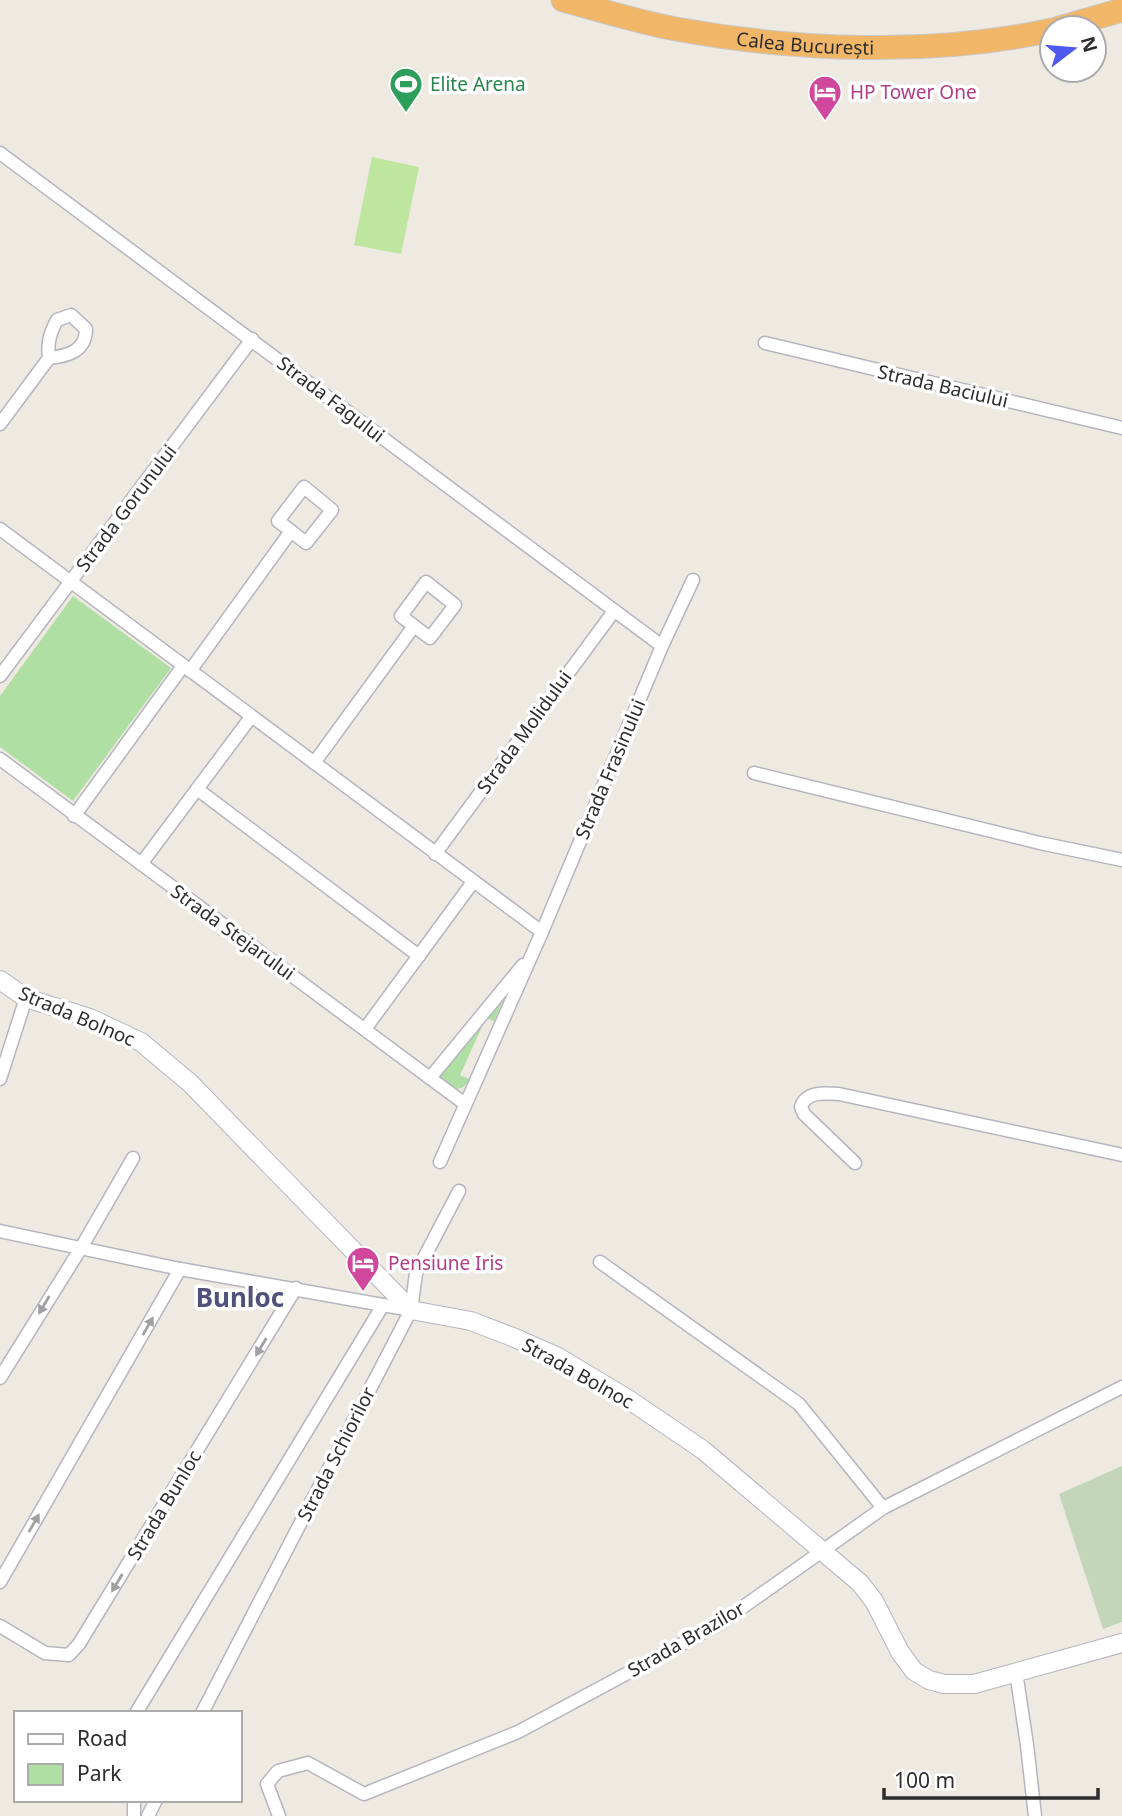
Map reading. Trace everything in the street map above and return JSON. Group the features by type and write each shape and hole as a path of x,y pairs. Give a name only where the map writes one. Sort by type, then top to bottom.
{"highway":[{"name":"Calea București","path":"563,0 674,29 717,36 819,44 923,46 1000,40 1038,33"}],"street":[{"name":"Strada Fagului","path":"0,153 662,646"},
{"name":"Strada Gorunului","path":"0,676 251,339"},
{"name":"Strada Baciului","path":"765,343 1122,428"},
{"path":"0,424 49,358"},
{"path":"304,487 332,510 306,543 291,531 278,521 304,487"},
{"path":"0,529 541,932"},
{"path":"74,816 291,531"},
{"name":"Strada Frasinului","path":"440,1162 530,959 662,646 693,580"},
{"path":"426,582 455,605 430,638 414,626 401,616 426,582"},
{"name":"Strada Molidului","path":"435,853 614,611"},
{"path":"314,763 414,626"},
{"path":"141,864 251,717"},
{"name":"Strada Stejarului","path":"0,759 465,1104"},
{"path":"754,773 990,832 1122,860"},
{"path":"197,789 419,956"},
{"path":"365,1029 473,882"},
{"name":"Strada Frasinului","path":"430,1079 510,979 530,959"},
{"name":"Strada Bolnoc","path":"0,980 26,998 90,1018 141,1042 190,1083 411,1310 471,1321 558,1357 628,1399 704,1450 860,1583 874,1601 900,1652 914,1671 929,1680 944,1684 974,1684 1122,1643"},
{"path":"0,1079 26,998"},
{"path":"855,1163 804,1114 801,1107 803,1100 813,1094 839,1094 1122,1155"},
{"path":"0,1378 133,1158"},
{"name":"Strada Schiorilor","path":"203,1711 411,1310 416,1273 458,1191"},
{"path":"0,1231 180,1269 411,1310"},
{"path":"600,1262 799,1404 883,1508"},
{"path":"0,1582 180,1269"},
{"name":"Strada Bunloc","path":"0,1626 45,1653 69,1655 79,1644 296,1289"},
{"name":"Strada Schiorilor","path":"137,1711 383,1305"},
{"name":"Strada Brazilor","path":"279,1816 267,1784 278,1771 308,1763 364,1794 518,1732 719,1624 883,1508 1122,1387"},
{"path":"1016,1672 1035,1816"}],"green space":[{"path":"372,157 419,167 401,254 354,245"},
{"path":"73,596 171,668 73,801 0,747 0,696"},
{"path":"496,1001 502,1003 494,1021 486,1018 460,1075 469,1079 466,1085 456,1089 442,1080 440,1075"},
{"path":"1122,1466 1122,1622 1103,1629 1059,1494"}],"place":[{"name":"Elite Arena","path":"406,114"},
{"name":"HP Tower One","path":"825,122"},
{"name":"Pensiune Iris","path":"363,1293"}],"district":[{"name":"Bunloc","path":"240,1298"}]}
